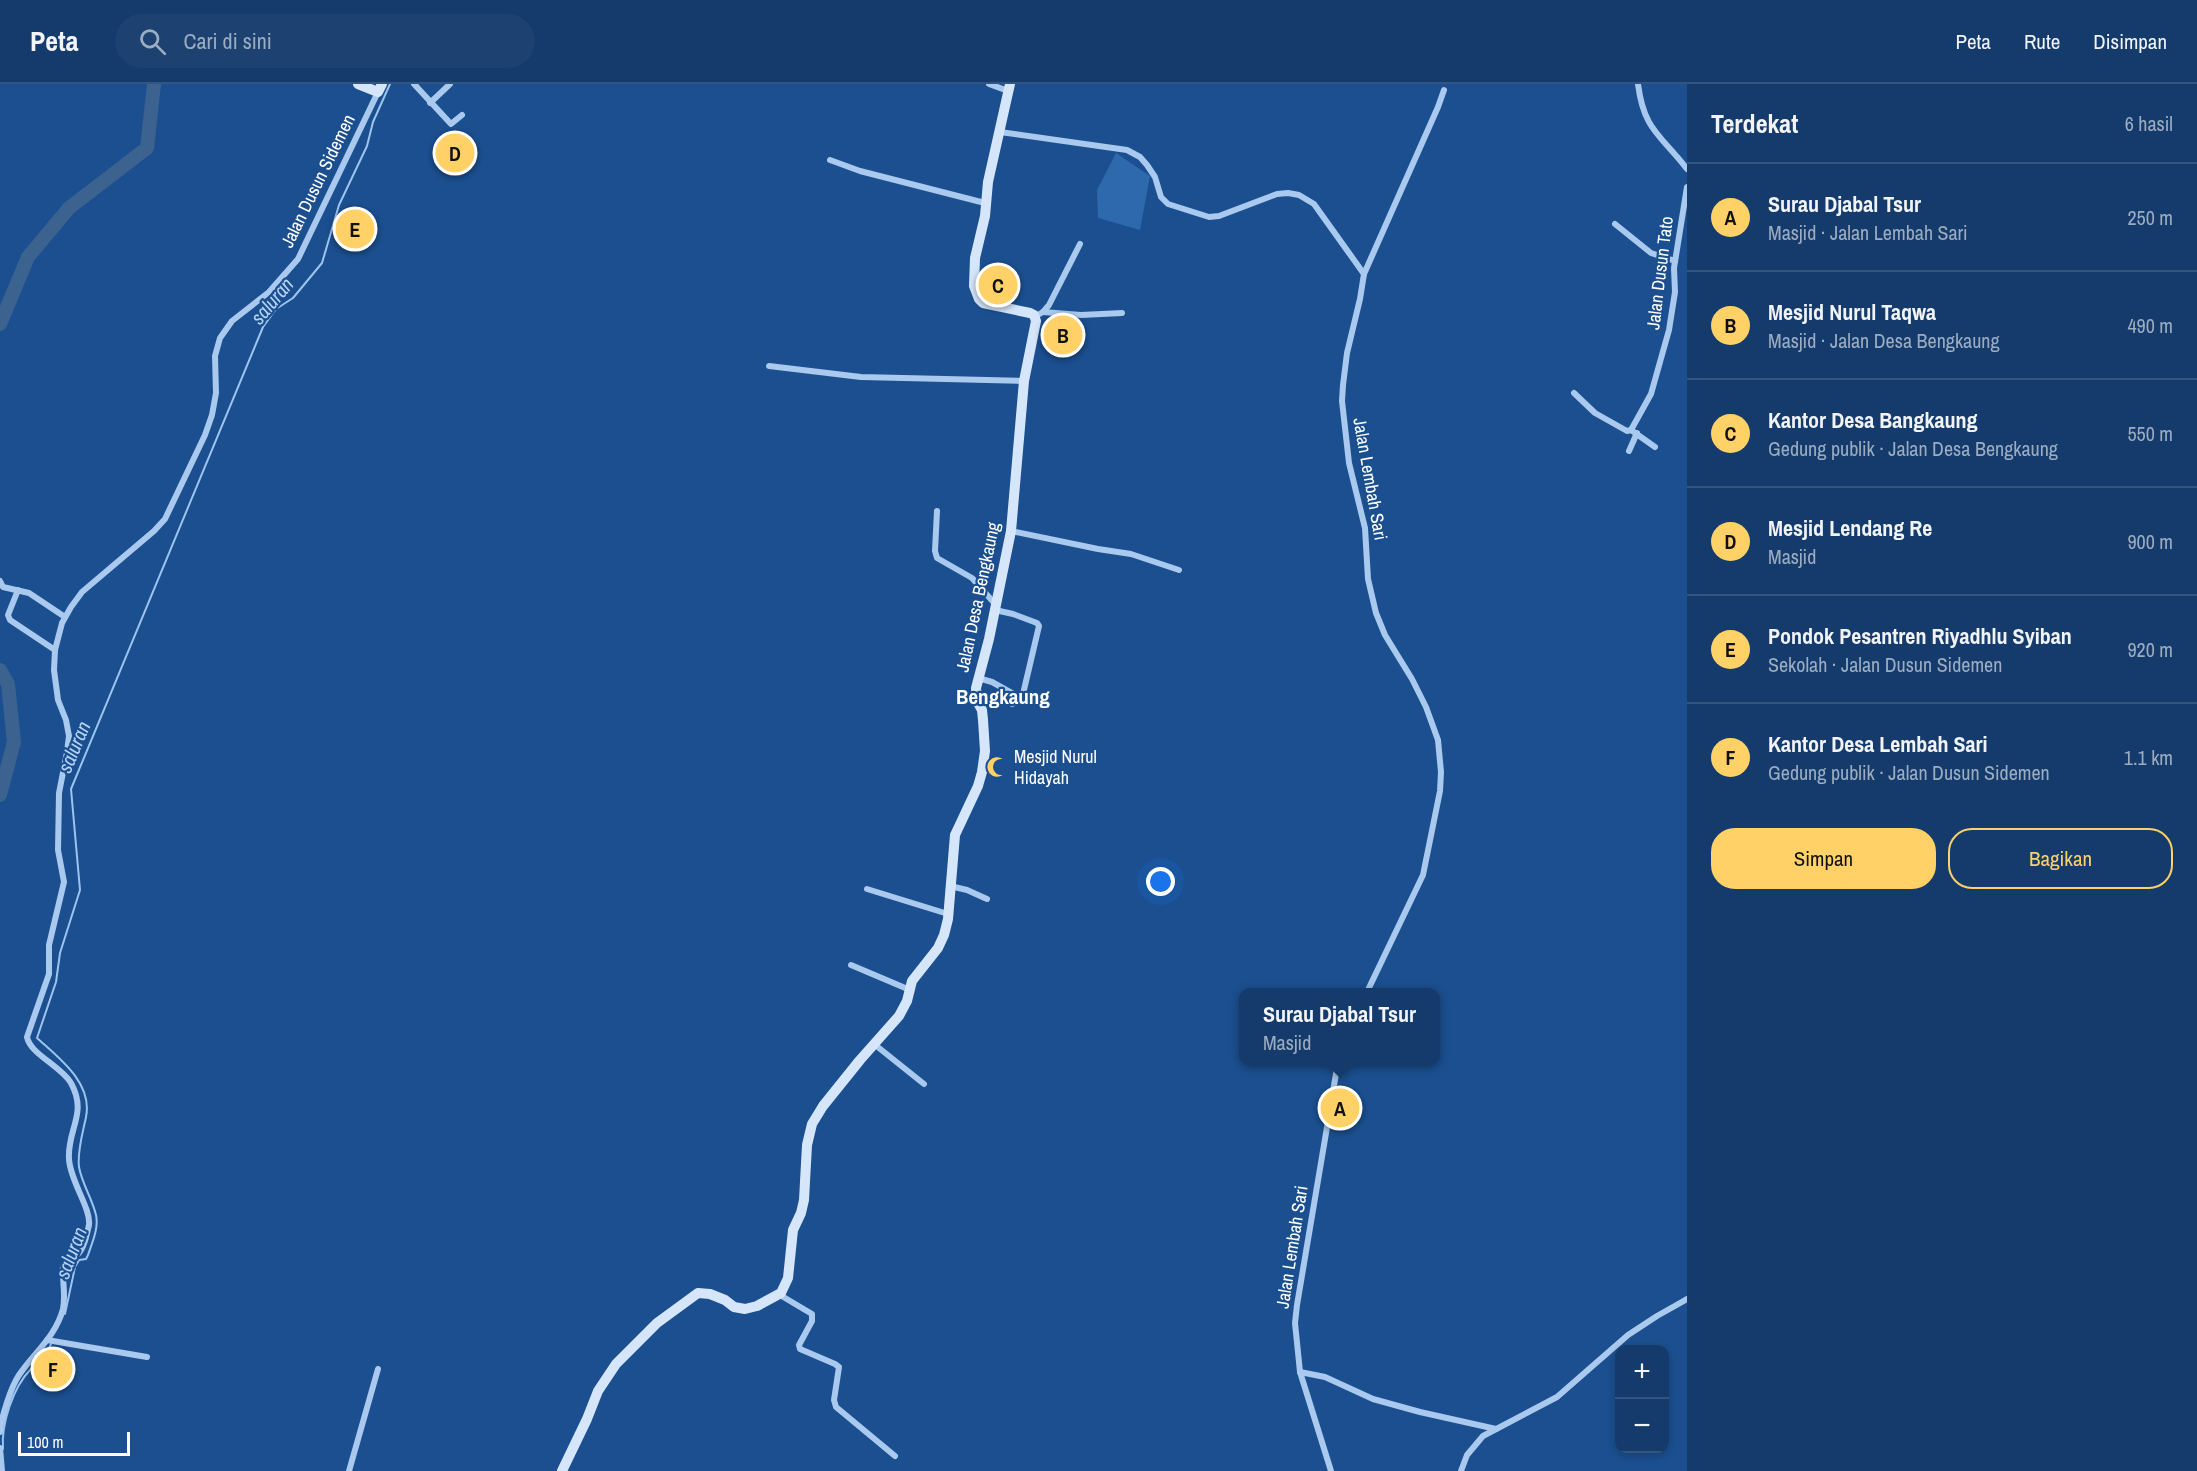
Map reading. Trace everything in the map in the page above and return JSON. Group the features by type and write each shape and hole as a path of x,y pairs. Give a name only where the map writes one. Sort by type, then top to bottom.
{"street":[{"path":"358,84 380,88"},
{"path":"414,84 451,124 462,115"},
{"path":"430,103 450,84"},
{"path":"989,84 1009,87 988,182 985,216 975,258 975,286 978,297 984,303 1039,314 1122,313"},
{"path":"1638,84 1645,116 1659,139 1674,152 1687,169"},
{"name":"Jalan Dusun Sidemen","path":"0,1432 20,1374 51,1341 63,1307 63,1266 82,1249 89,1223 88,1214 70,1167 70,1143 78,1114 76,1096 64,1073 32,1047 27,1037 49,974 49,945 64,882 58,850 58,793 69,736 56,691 55,650 65,617 82,592 165,519 205,435 212,414 216,393 215,356 220,338 232,321 285,277 298,259 380,88"},
{"name":"Jalan Lembah Sari","path":"1369,988 1423,875 1440,791 1441,772 1438,740 1426,707 1385,635 1376,613 1368,579 1365,528 1349,462 1342,401 1343,385 1347,353 1364,274 1444,90"},
{"path":"1000,132 1127,150 1147,165 1155,177 1161,197 1168,204 1209,217 1219,216 1276,194 1299,195 1314,204 1364,274"},
{"path":"830,160 860,171 985,203"},
{"name":"Jalan Dusun Tato","path":"1629,451 1634,431 1659,368 1676,292 1675,261 1687,187"},
{"path":"1616,224 1651,253 1675,261"},
{"path":"1039,314 1053,299 1080,244"},
{"name":"Jalan Desa Bengkaung","path":"780,1295 788,1278 793,1230 804,1200 807,1145 812,1124 823,1106 899,1016 914,978 942,940 948,914 955,835 978,786 984,761 982,710 976,695 978,678 996,608 1011,531 1024,381 1039,314"},
{"path":"769,366 861,377 1024,381"},
{"path":"1574,393 1599,416 1627,431 1634,431 1655,447"},
{"path":"937,511 935,551 937,558 972,578 996,608 1037,623 1039,626 1021,698 1012,704"},
{"path":"1011,531 1131,554 1179,570"},
{"path":"0,581 3,587 29,593 65,617"},
{"path":"18,590 8,615 10,620 55,650"},
{"path":"978,678 992,682 1021,698"},
{"path":"950,886 987,898"},
{"path":"867,889 948,914"},
{"path":"851,965 910,990"},
{"path":"874,1044 924,1084"},
{"name":"Jalan Lembah Sari","path":"1331,1471 1300,1372 1295,1323 1296,1305 1337,1066"},
{"path":"562,1471 598,1391 616,1364 657,1323 698,1293 710,1294 725,1300 734,1307 745,1309 780,1295 792,1300 812,1314 812,1321 799,1347 803,1351 838,1366 834,1400 836,1407 895,1456"},
{"path":"1461,1471 1474,1445 1496,1429 1557,1397 1628,1335 1687,1299"},
{"path":"51,1341 147,1357"},
{"path":"349,1471 378,1369"},
{"path":"1300,1372 1325,1377 1380,1401 1496,1429"},
{"path":"0,1448 2,1471"}],"shaded area":[{"path":"1116,153 1150,176 1140,230 1098,218 1097,190"}],"waterway":[{"path":"0,324 28,257 69,208 147,148 154,84"},
{"name":"saluran","path":"65,1314 75,1267 79,1260 86,1259 97,1225 96,1215 79,1167 87,1105 84,1093 72,1072 37,1038 56,982 60,953 80,890 71,789 263,327 276,309 293,298 322,263 339,205 367,146 373,122 390,84"},
{"path":"0,670 8,684 14,742 0,795"},
{"name":"saluran","path":"3,1449 6,1417 14,1396 31,1369 45,1356 51,1344"}],"place":[{"name":"Mesjid Lendang Re","path":"455,153"},
{"name":"Pondok Pesantren Riyadhlu Syiban","path":"355,229"},
{"name":"Kantor Desa Bangkaung","path":"998,285"},
{"name":"Mesjid Nurul Taqwa","path":"1063,335"},
{"name":"Mesjid Nurul Hidayah","path":"997,767"},
{"name":"Surau Djabal Tsur","path":"1340,1108"},
{"name":"Kantor Desa Lembah Sari","path":"53,1369"}],"district":[{"name":"Bengkaung","path":"1003,697"}]}
